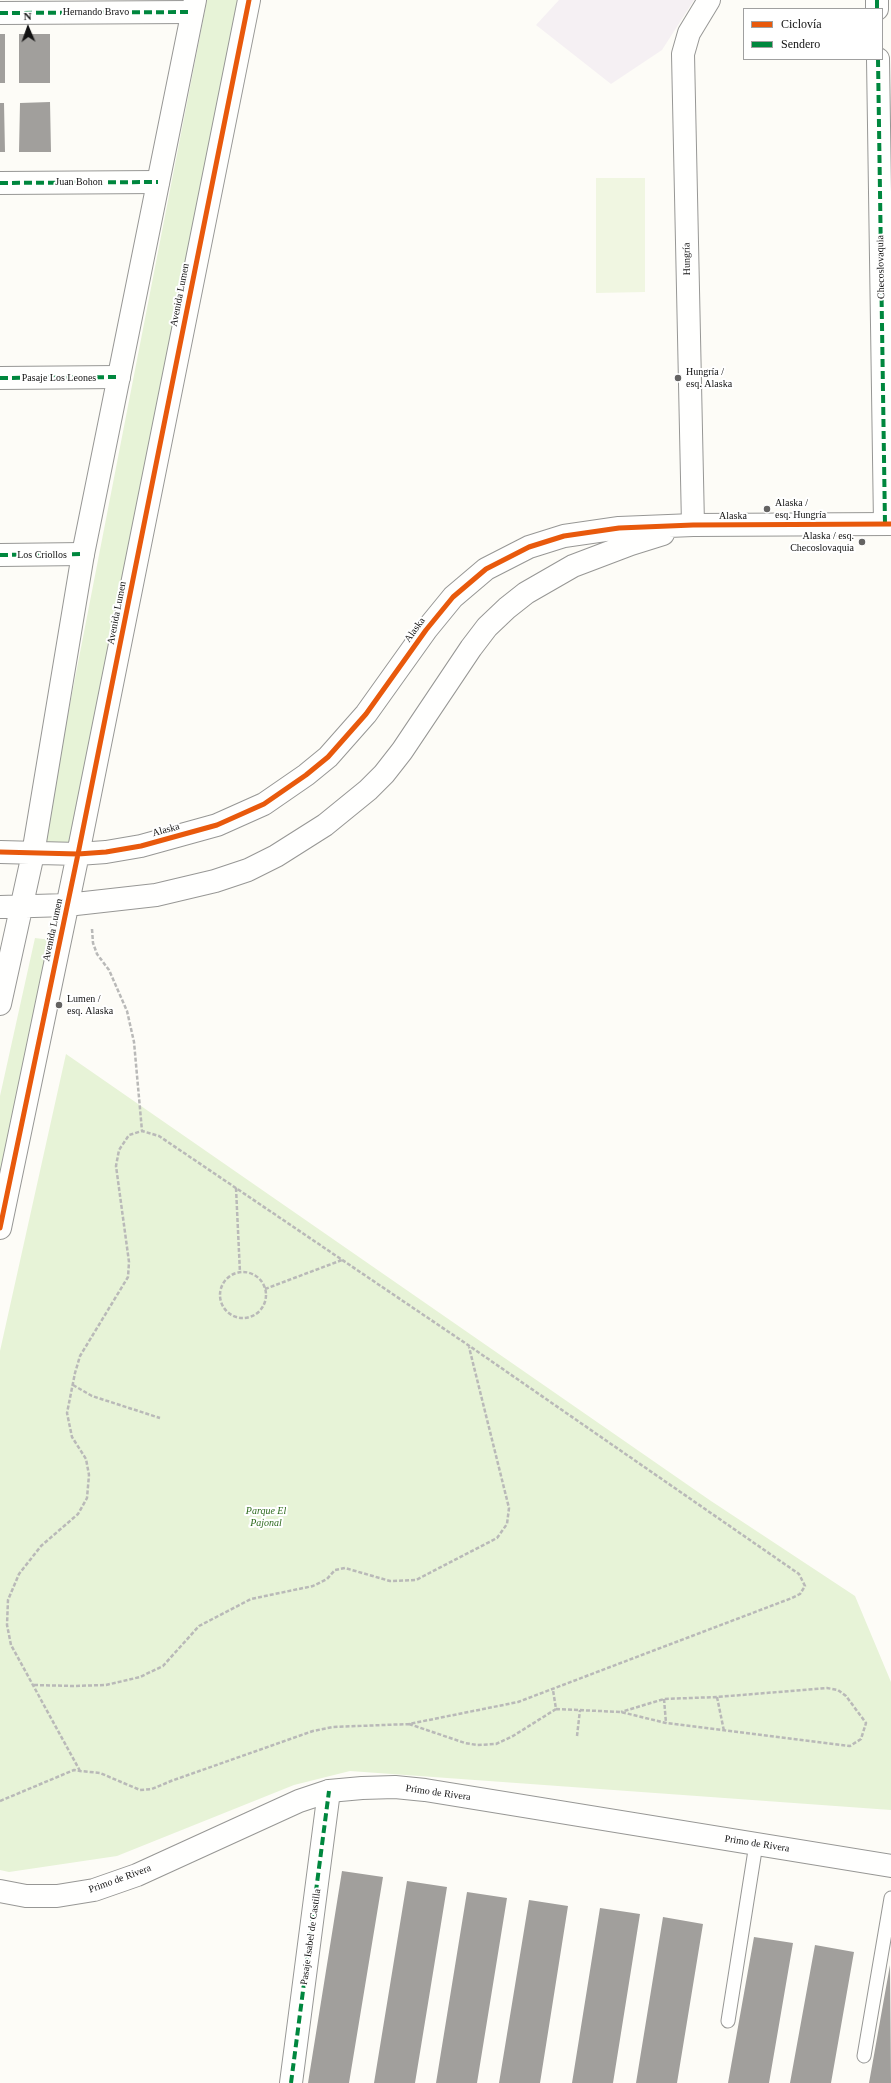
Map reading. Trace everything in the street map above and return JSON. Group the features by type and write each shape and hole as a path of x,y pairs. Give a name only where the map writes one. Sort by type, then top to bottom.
{"street":[{"name":"Avenida Lumen","path":"0,1228 68,905 249,0"},
{"name":"Hungría","path":"693,525 683,54 689,33 709,0"},
{"name":"Hernando Bravo","path":"0,13 194,6"},
{"path":"0,1004 11,907 33,854 83,554 194,6"},
{"name":"Checoslovaquia","path":"878,60 888,524"},
{"name":"Juan Bohon","path":"0,183 158,182"},
{"name":"Pasaje Los Leones","path":"0,378 119,377"},
{"name":"Alaska","path":"0,852 78,854 106,852 141,846 210,827 258,807 286,790 328,757 366,714 426,630 453,597 486,569 513,553 544,541 588,532 693,525 888,524"},
{"name":"Alaska","path":"11,907 94,903 156,894 215,881 248,870 276,856 320,829 351,805 384,774 402,751 471,648 487,627 506,608 526,593 573,566 631,544 693,525"},
{"name":"Los Criollos","path":"0,555 83,554"},
{"name":"Primo de Rivera","path":"0,1891 26,1896 57,1896 94,1890 137,1875 273,1811 329,1791 395,1787 425,1790 891,1866"},
{"name":"Pasaje Isabel de Castilla","path":"291,2083 329,1791"}],"lane":[{"path":"728,2021 756,1844"},
{"path":"864,2056 891,1898"}],"path":[{"path":"94,903 93,943 97,954 109,970 127,1011 134,1042 142,1131"},
{"path":"0,1801 74,1770 80,1771 100,1772 140,1790 152,1789 313,1731 333,1727 409,1724 518,1702 792,1598 800,1594 805,1586 799,1574 468,1345 159,1136 142,1131 129,1135 119,1150 116,1166 129,1262 128,1277 80,1356 72,1385 67,1413 72,1437 86,1459 89,1475 87,1498 78,1514 41,1546 19,1574 8,1600 7,1625 11,1645 80,1771"},
{"path":"236,1188 240,1273"},
{"path":"265,1289 343,1260"},
{"path":"246,1272 258,1278 265,1289 264,1303 256,1314 243,1318 230,1314 222,1303 220,1290 228,1278 240,1273 246,1272"},
{"path":"33,1685 106,1685 140,1677 164,1666 199,1626 251,1599 313,1586 327,1579 335,1570 345,1568 390,1581 416,1580 497,1538 507,1524 509,1508 468,1345"},
{"path":"72,1385 92,1396 160,1418"},
{"path":"409,1724 465,1743 477,1745 496,1744 513,1736 556,1710 621,1712 666,1723 850,1746 860,1739 866,1723 846,1696 838,1690 827,1688 717,1697 664,1699 621,1712"},
{"path":"553,1689 556,1710"},
{"path":"717,1697 724,1731"},
{"path":"664,1699 666,1723"},
{"path":"577,1736 580,1710"}],"shaded area":[{"path":"559,0 694,0 662,50 611,84 536,25"}],"green space":[{"path":"207,0 238,0 68,855 41,853"},
{"path":"596,178 645,178 645,292 596,293"},
{"path":"35,938 51,940 0,1174 0,1096"},
{"name":"Parque El Pajonal","path":"66,1054 711,1501 855,1596 891,1682 891,1810 350,1771 294,1785 117,1856 9,1872 0,1870 0,1351"}],"building":[{"path":"0,34 5,34 5,83 0,83"},
{"path":"19,34 50,34 50,83 19,83"},
{"path":"50,102 51,152 19,152 20,103"},
{"path":"0,103 4,103 5,152 0,152"},
{"path":"342,1871 383,1877 349,2083 308,2083"},
{"path":"407,1881 447,1887 415,2083 374,2083"},
{"path":"467,1892 507,1898 477,2083 436,2083"},
{"path":"529,1900 568,1906 540,2083 499,2083"},
{"path":"600,1908 640,1914 613,2083 572,2083"},
{"path":"663,1917 703,1924 677,2083 636,2083"},
{"path":"754,1937 793,1943 769,2083 728,2083"},
{"path":"815,1945 854,1952 831,2083 790,2083"},
{"path":"890,1965 891,2083 869,2083"}],"marked path":[{"path":"877,0 877,8"},
{"path":"0,13 192,12"},
{"path":"878,60 885,524"},
{"path":"0,183 158,182"},
{"path":"0,378 119,377"},
{"path":"0,555 83,554"},
{"path":"291,2083 329,1791"}],"cycle path":[{"path":"0,1228 78,854 249,0"},
{"path":"0,852 78,854 106,852 141,846 217,825 264,804 306,775 328,757 366,714 426,630 453,597 486,569 529,547 564,536 619,528 693,525 891,524"}],"place":[{"name":"Hungría / esq. Alaska","path":"678,378"},
{"name":"Alaska / esq. Hungría","path":"767,509"},
{"name":"Alaska / esq. Checoslovaquia","path":"862,542"},
{"name":"Lumen / esq. Alaska","path":"59,1005"}]}
